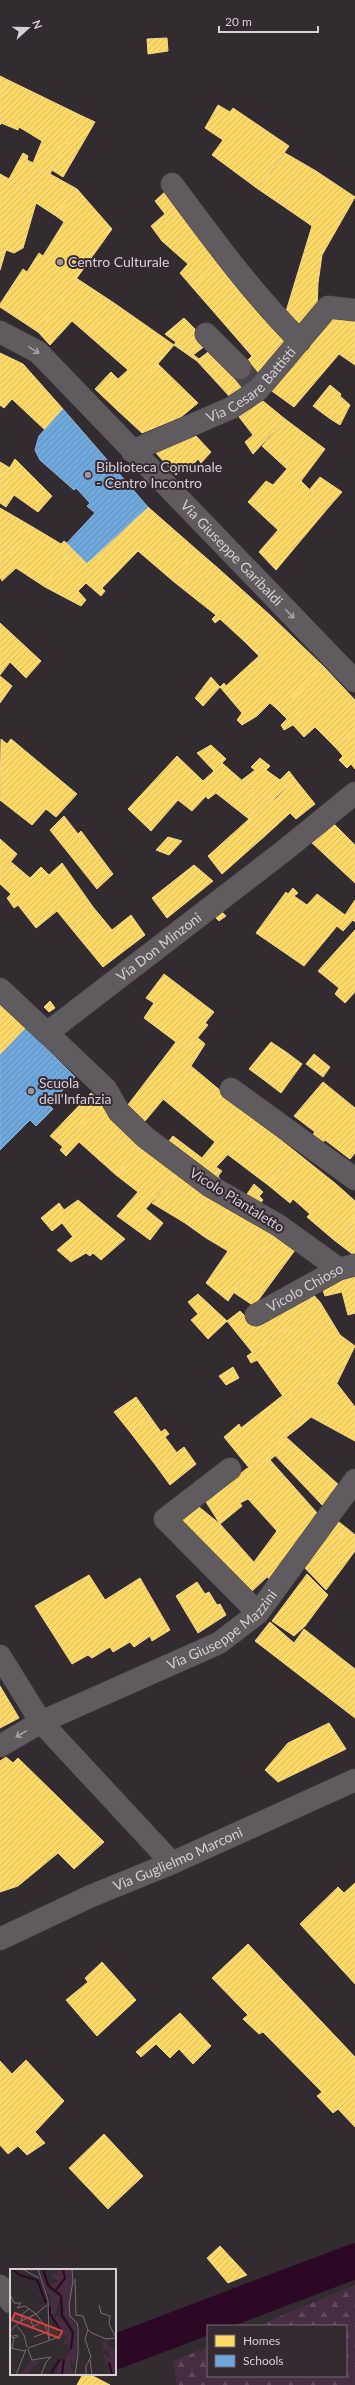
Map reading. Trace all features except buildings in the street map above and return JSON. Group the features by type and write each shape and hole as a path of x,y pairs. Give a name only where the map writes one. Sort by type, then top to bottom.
{"street":[{"path":"172,184 226,257 278,319 300,341"},
{"name":"Via Cesare Battisti","path":"132,451 231,408 250,381 300,341 328,307 355,310"},
{"name":"Via Giuseppe Garibaldi","path":"0,332 38,352 132,451 354,679"},
{"path":"206,334 250,381"},
{"name":"Via Don Minzoni","path":"47,1033 285,850 355,793"},
{"path":"0,989 47,1033"},
{"name":"Vicolo Piantaletto","path":"47,1033 106,1089 119,1112 145,1137 210,1186 347,1267"},
{"path":"231,1089 355,1179"},
{"name":"Vicolo Chioso","path":"256,1315 347,1267"},
{"path":"230,1469 165,1519 258,1612"},
{"name":"Via Giuseppe Mazzini","path":"0,1746 41,1722 219,1643 258,1612 355,1480"},
{"path":"0,1656 41,1722 172,1863"},
{"name":"Via Guglielmo Marconi","path":"0,1939 91,1896 172,1863 355,1780"},
{"path":"0,2286 10,2301"}],"green space":[{"path":"355,2285 355,2385 177,2385 173,2361 207,2347 207,2377 347,2377 347,2325 259,2325"}],"waterway":[{"path":"116,2352 355,2261"}],"tunnel":[{"path":"240,368 253,384"}],"place":[{"name":"Centro Culturale","path":"60,262"},
{"name":"Biblioteca Comunale - Centro Incontro","path":"88,475"},
{"name":"Scuola dell'Infanzia","path":"31,1091"}]}
